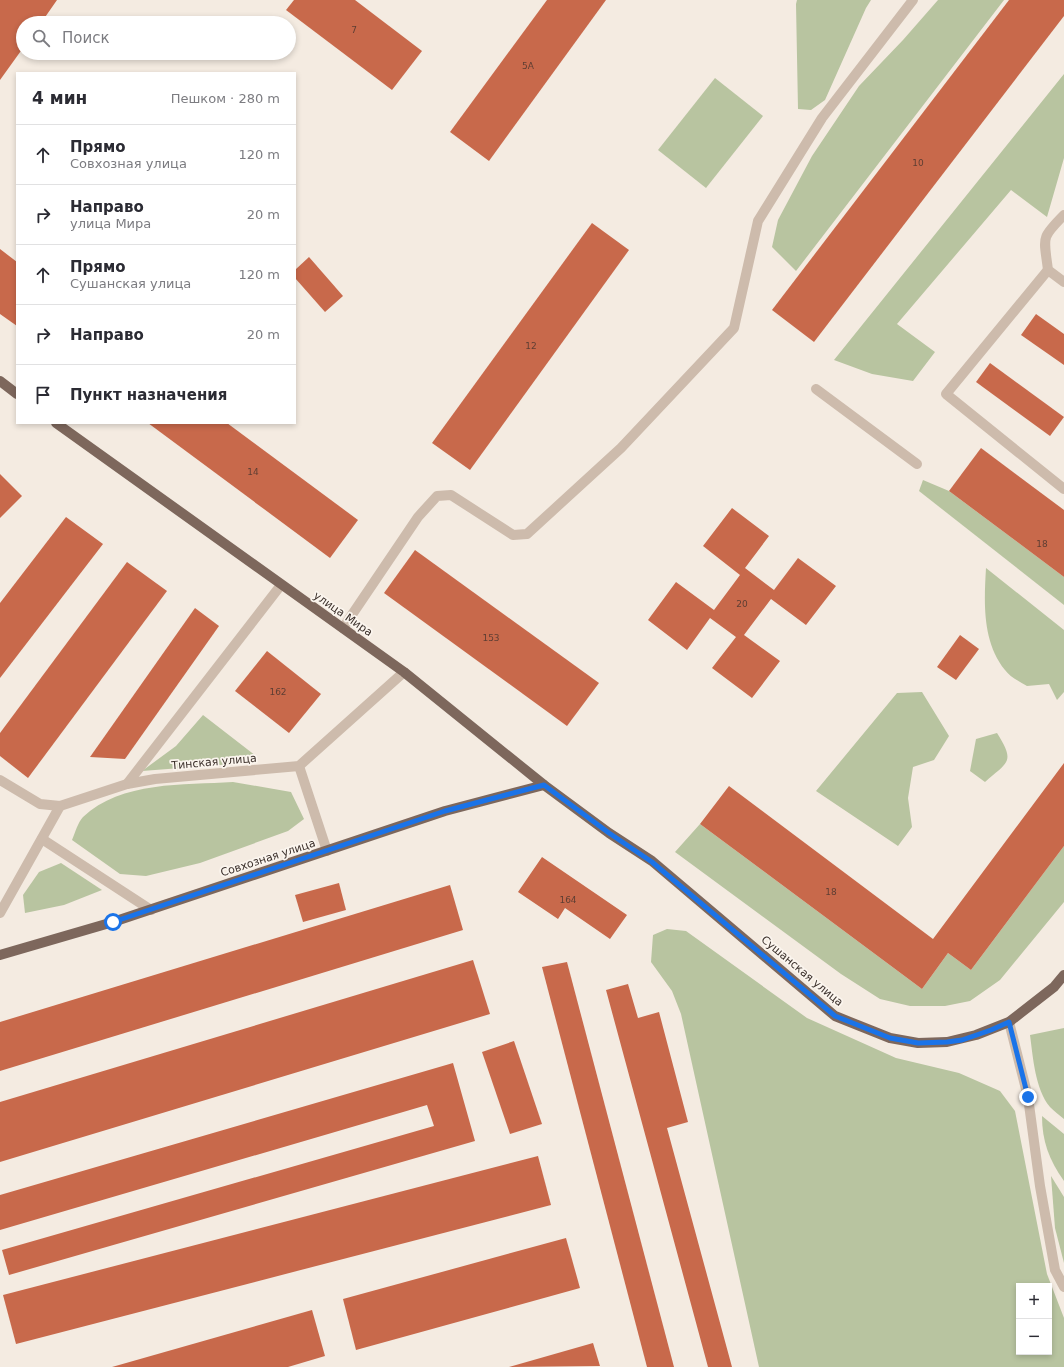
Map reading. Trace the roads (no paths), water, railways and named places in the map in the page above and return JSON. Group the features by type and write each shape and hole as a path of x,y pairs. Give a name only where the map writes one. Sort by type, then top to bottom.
{"main road":[{"path":"0,381 16,393"},
{"name":"улица Мира","path":"57,424 404,672 544,785 609,833"},
{"name":"Совхозная улица","path":"0,954 151,910 445,811 544,785"},
{"name":"Сушанская улица","path":"609,833 658,866 835,1016 890,1038 918,1043 947,1042 962,1040 991,1030 1009,1022 1054,987 1064,975"}],"street":[{"path":"343,628 418,517 437,496 451,495 513,535 527,534 621,448 734,328 758,221 822,118 913,0"},
{"path":"1064,215 1047,233 1045,238 1048,270 946,394 1064,489"},
{"path":"1048,270 1064,282"},
{"path":"816,389 917,464"},
{"path":"127,784 281,585"},
{"path":"327,851 299,766 404,672"},
{"name":"Тинская улица","path":"0,780 40,804 60,806 127,784 155,779 299,766"},
{"path":"0,913 60,806"},
{"path":"42,839 151,910"},
{"path":"1009,1022 1028,1097 1040,1186 1055,1270 1064,1287"}]}
